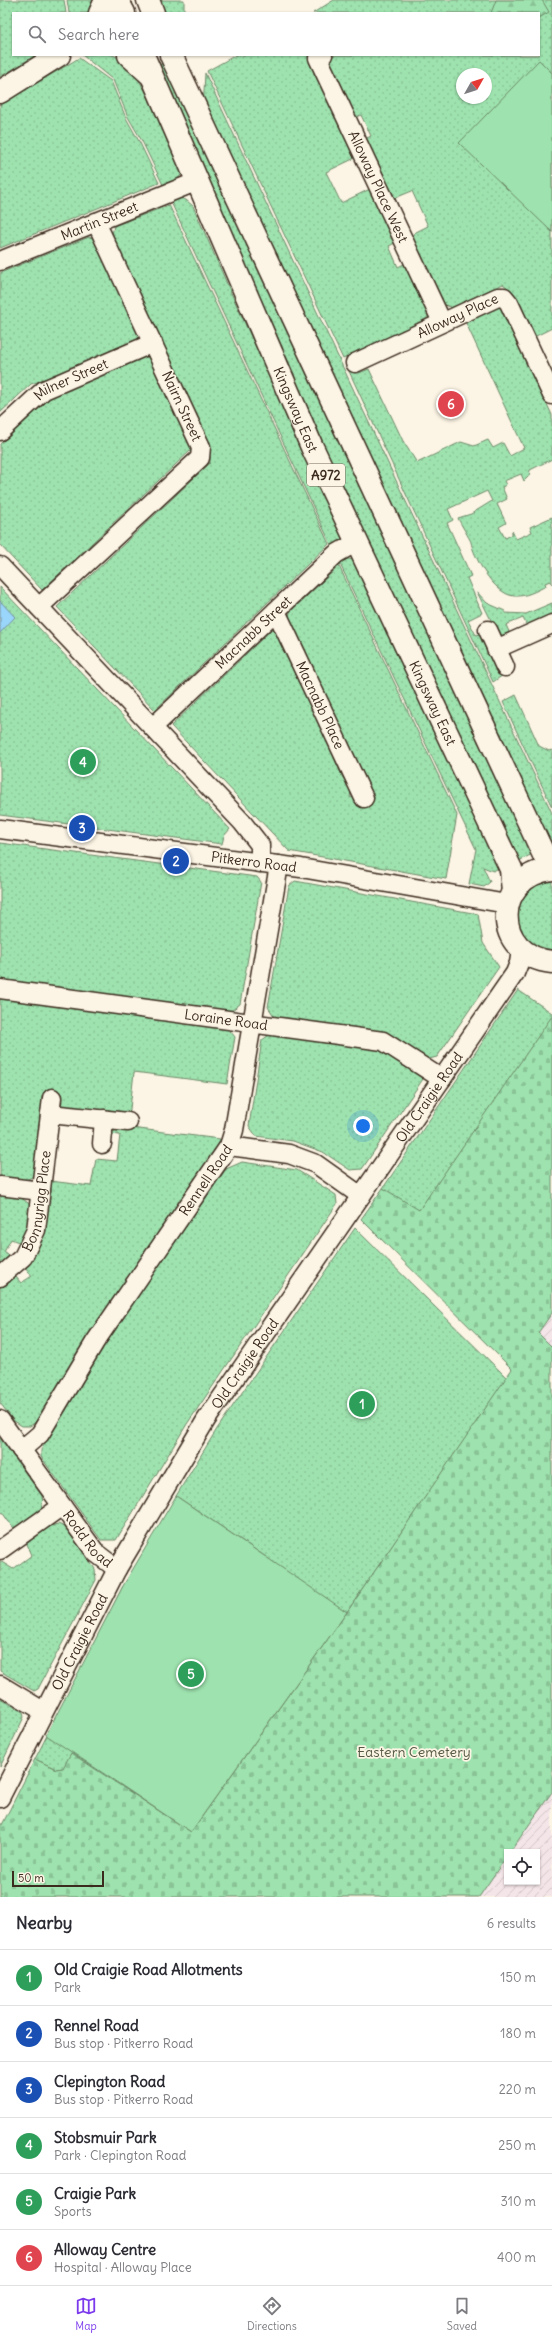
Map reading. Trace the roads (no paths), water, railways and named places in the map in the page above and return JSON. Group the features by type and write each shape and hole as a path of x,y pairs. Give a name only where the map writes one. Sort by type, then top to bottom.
{"main road":[{"path":"100,12 106,0"},
{"path":"117,0 123,12"},
{"path":"129,12 131,0"},
{"path":"148,0 153,12"},
{"path":"0,92 57,56"},
{"path":"130,56 151,75"},
{"name":"Kingsway East","path":"143,56 312,447 511,869 510,898 506,916 513,940 521,950 538,960 552,962"},
{"name":"A972","path":"171,56 539,846 552,868"},
{"path":"510,898 520,882 530,875 552,868"}],"street":[{"name":"Alloway Place West","path":"321,56 318,58 442,322"},
{"name":"Martin Street","path":"0,261 198,181"},
{"name":"Nairn Street","path":"39,607 200,458 201,447 96,222"},
{"name":"Alloway Place","path":"355,362 498,297 504,298 509,303 552,395"},
{"name":"Milner Street","path":"0,431 44,390 153,343"},
{"name":"Macnabb Street","path":"153,727 336,554 357,542"},
{"path":"0,566 242,822 260,845 260,863"},
{"name":"Macnabb Place","path":"276,611 364,798"},
{"path":"496,648 552,624"},
{"path":"488,630 505,667"},
{"name":"Pitkerro Road","path":"0,829 279,865 510,898"},
{"name":"Rennell Road","path":"21,1450 40,1434 95,1342 229,1146 234,1130 251,1022 279,865"},
{"name":"Old Craigie Road","path":"0,1798 43,1711 117,1569 206,1420 515,973 519,963 521,950"},
{"name":"Loraine Road","path":"0,989 383,1041 442,1079"},
{"name":"Bonnyrigg Place","path":"0,1277 23,1257 31,1244 36,1230 51,1106 104,1120 128,1122"},
{"path":"102,1144 104,1120"},
{"path":"229,1146 289,1154 316,1164 361,1196"},
{"path":"0,1186 41,1191"},
{"name":"Rodd Road","path":"0,1420 96,1553 117,1569"},
{"name":"Rodd Road","path":"0,1550 62,1506"},
{"path":"0,1685 43,1711"}],"water":[{"path":"0,601 15,617 0,633"}],"place":[{"name":"Alloway Centre","path":"451,404"},
{"name":"Stobsmuir Park","path":"83,762"},
{"name":"Clepington Road","path":"82,828"},
{"name":"Rennel Road","path":"176,861"},
{"name":"Old Craigie Road Allotments","path":"362,1404"},
{"name":"Craigie Park","path":"191,1674"}],"park label":[{"name":"Eastern Cemetery","path":"414,1752"}]}
